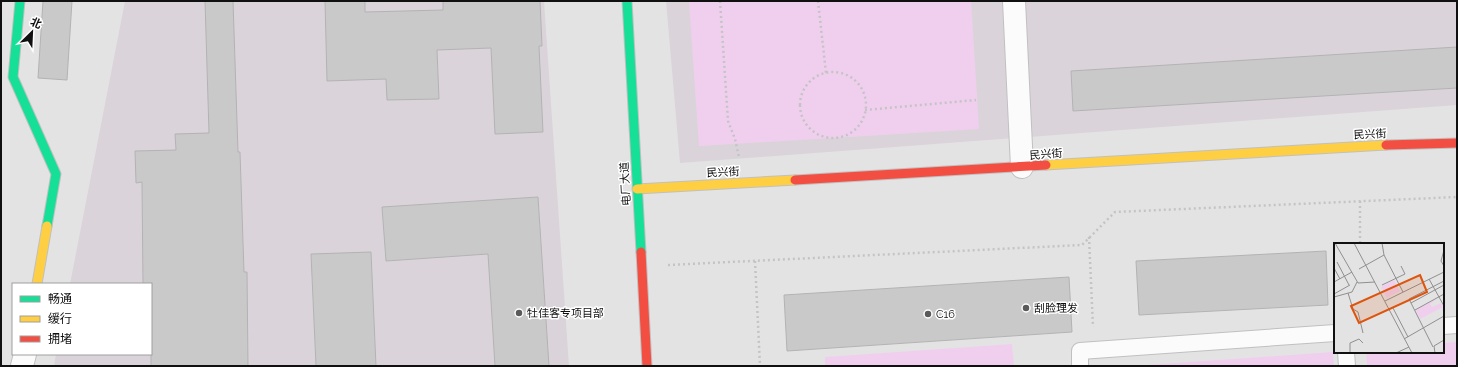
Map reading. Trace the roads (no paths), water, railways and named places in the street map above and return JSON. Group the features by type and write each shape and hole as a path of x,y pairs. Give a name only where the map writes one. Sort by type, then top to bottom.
{"street":[{"path":"20,1 13,78 56,174 37,283"},
{"name":"电厂大道","path":"627,1 647,366"},
{"path":"1014,1 1022,167"},
{"name":"民兴街","path":"637,189 1380,145 1457,143"},
{"path":"22,366 25,355"}],"lane":[{"path":"1444,326 1457,325"},
{"path":"1080,366 1080,351 1334,333"},
{"path":"1346,353 1347,366"}],"place":[{"name":"刮脸理发","path":"1026,308"},
{"name":"牡佳客专项目部","path":"519,313"},
{"name":"C16","path":"928,314"}]}
